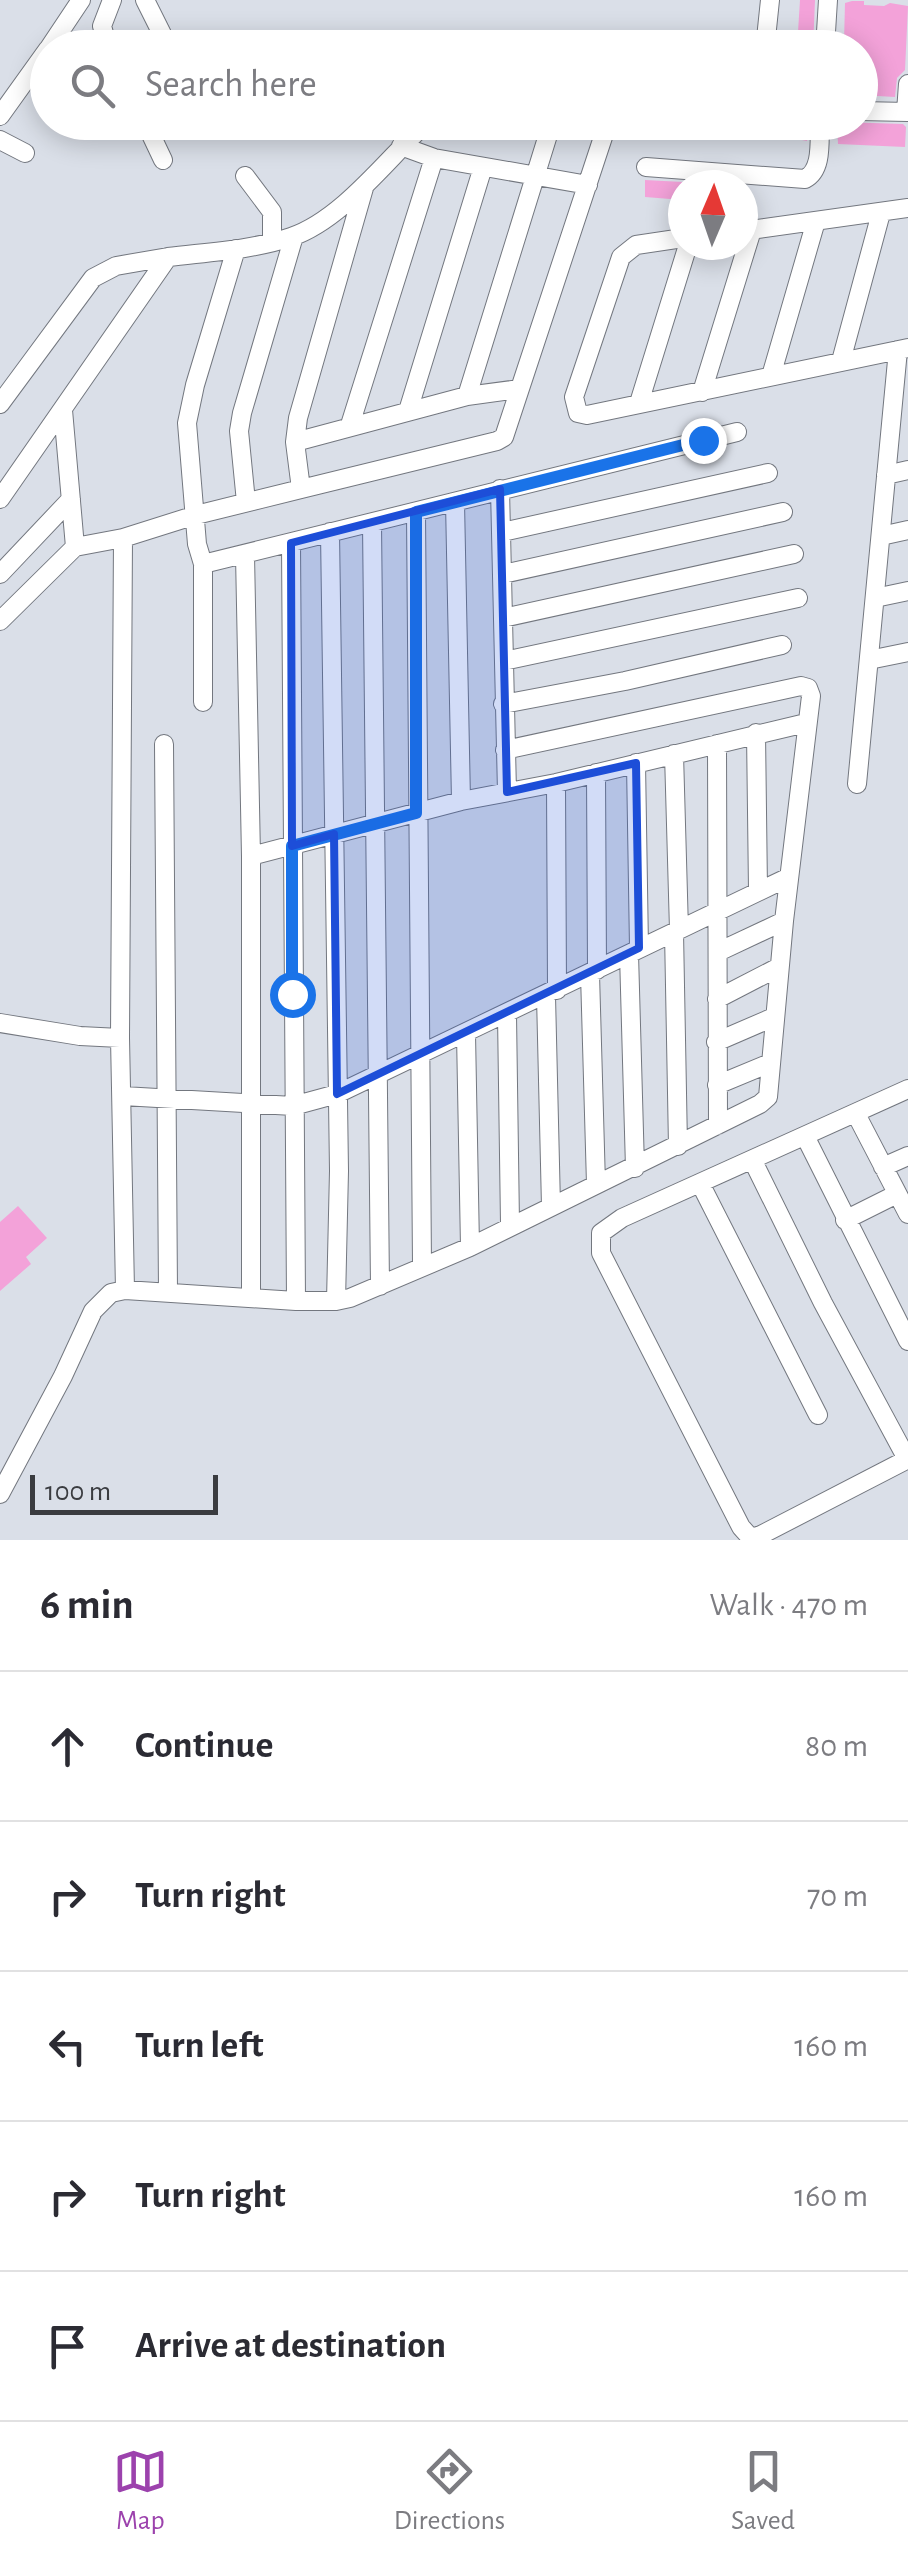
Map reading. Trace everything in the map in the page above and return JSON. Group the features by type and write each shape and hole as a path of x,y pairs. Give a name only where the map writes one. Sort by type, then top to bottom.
{"street":[{"path":"60,30 81,0"},
{"path":"103,30 112,0"},
{"path":"145,0 161,30"},
{"path":"767,30 770,0"},
{"path":"826,30 828,0"},
{"path":"0,116 30,74"},
{"path":"878,111 907,112 908,84"},
{"path":"0,140 25,153"},
{"path":"154,140 163,160"},
{"path":"0,404 93,278 116,266 236,249 294,236 364,188 408,140"},
{"path":"467,396 546,140"},
{"path":"0,621 75,547 497,441 508,430 602,140"},
{"path":"646,168 805,180 816,167 818,140"},
{"path":"402,146 434,158 588,184"},
{"path":"350,425 434,158"},
{"path":"408,411 482,166"},
{"path":"244,176 272,212 272,242"},
{"path":"302,489 295,442 298,418 364,188"},
{"path":"758,229 908,208"},
{"path":"842,361 881,213"},
{"path":"771,376 816,221"},
{"path":"246,502 239,431 242,412 294,236"},
{"path":"668,240 636,245 621,257 574,397 574,408 582,415 903,349 900,408 886,476 857,784"},
{"path":"203,702 203,564 197,544 187,423 236,249"},
{"path":"0,499 168,257"},
{"path":"639,403 683,260"},
{"path":"702,392 739,260"},
{"path":"295,442 467,396 519,389"},
{"path":"63,410 75,547"},
{"path":"203,564 737,432"},
{"path":"886,476 908,470"},
{"path":"502,532 768,473"},
{"path":"500,490 508,792"},
{"path":"0,574 72,499"},
{"path":"454,502 462,801"},
{"path":"416,512 422,1265"},
{"path":"502,574 783,512"},
{"path":"372,523 380,1286"},
{"path":"881,536 908,530"},
{"path":"330,532 336,1301"},
{"path":"123,538 120,1038 125,1290"},
{"path":"291,542 296,1301"},
{"path":"502,618 794,554"},
{"path":"245,555 251,856 251,1298"},
{"path":"876,598 908,592"},
{"path":"504,661 798,598"},
{"path":"504,704 782,645"},
{"path":"869,660 908,652"},
{"path":"0,1494 63,1376 92,1311 111,1293 125,1290 336,1301 470,1247 510,1224 635,1168 768,1097 811,696 808,688 801,686 505,750"},
{"path":"251,856 462,801 556,783 806,722"},
{"path":"756,734 758,890"},
{"path":"164,744 168,1292"},
{"path":"717,744 718,1125"},
{"path":"674,754 678,1146"},
{"path":"635,1168 636,762"},
{"path":"596,773 596,1184"},
{"path":"551,1206 556,783"},
{"path":"122,1096 293,1106 337,1094 789,878"},
{"path":"718,952 784,920"},
{"path":"717,998 779,967"},
{"path":"507,1015 510,1224"},
{"path":"716,1042 774,1017"},
{"path":"0,1023 120,1038"},
{"path":"466,1034 470,1247"},
{"path":"717,1085 770,1063"},
{"path":"753,1162 823,1304 908,1459 757,1537 749,1536 741,1527 599,1242 607,1226 622,1218 908,1089"},
{"path":"856,1114 908,1214"},
{"path":"806,1136 908,1341"},
{"path":"883,1166 908,1156"},
{"path":"701,1184 818,1415"},
{"path":"846,1220 897,1194"}],"highlighted area":[{"path":"500,489 507,792 636,763 639,948 337,1094 334,834 292,846 291,543"}],"building":[{"path":"800,0 815,0 814,30 798,30"},
{"path":"845,3 908,6 905,70 897,78 895,97 878,96 878,30 844,30"},
{"path":"878,123 906,127 905,147 838,144 838,140 878,140"},
{"path":"645,180 668,181 668,199 645,197"},
{"path":"18,1206 47,1238 26,1257 31,1264 0,1291 0,1222"}],"route":[{"path":"292,994 292,846 416,813 416,512 703,440"}]}
